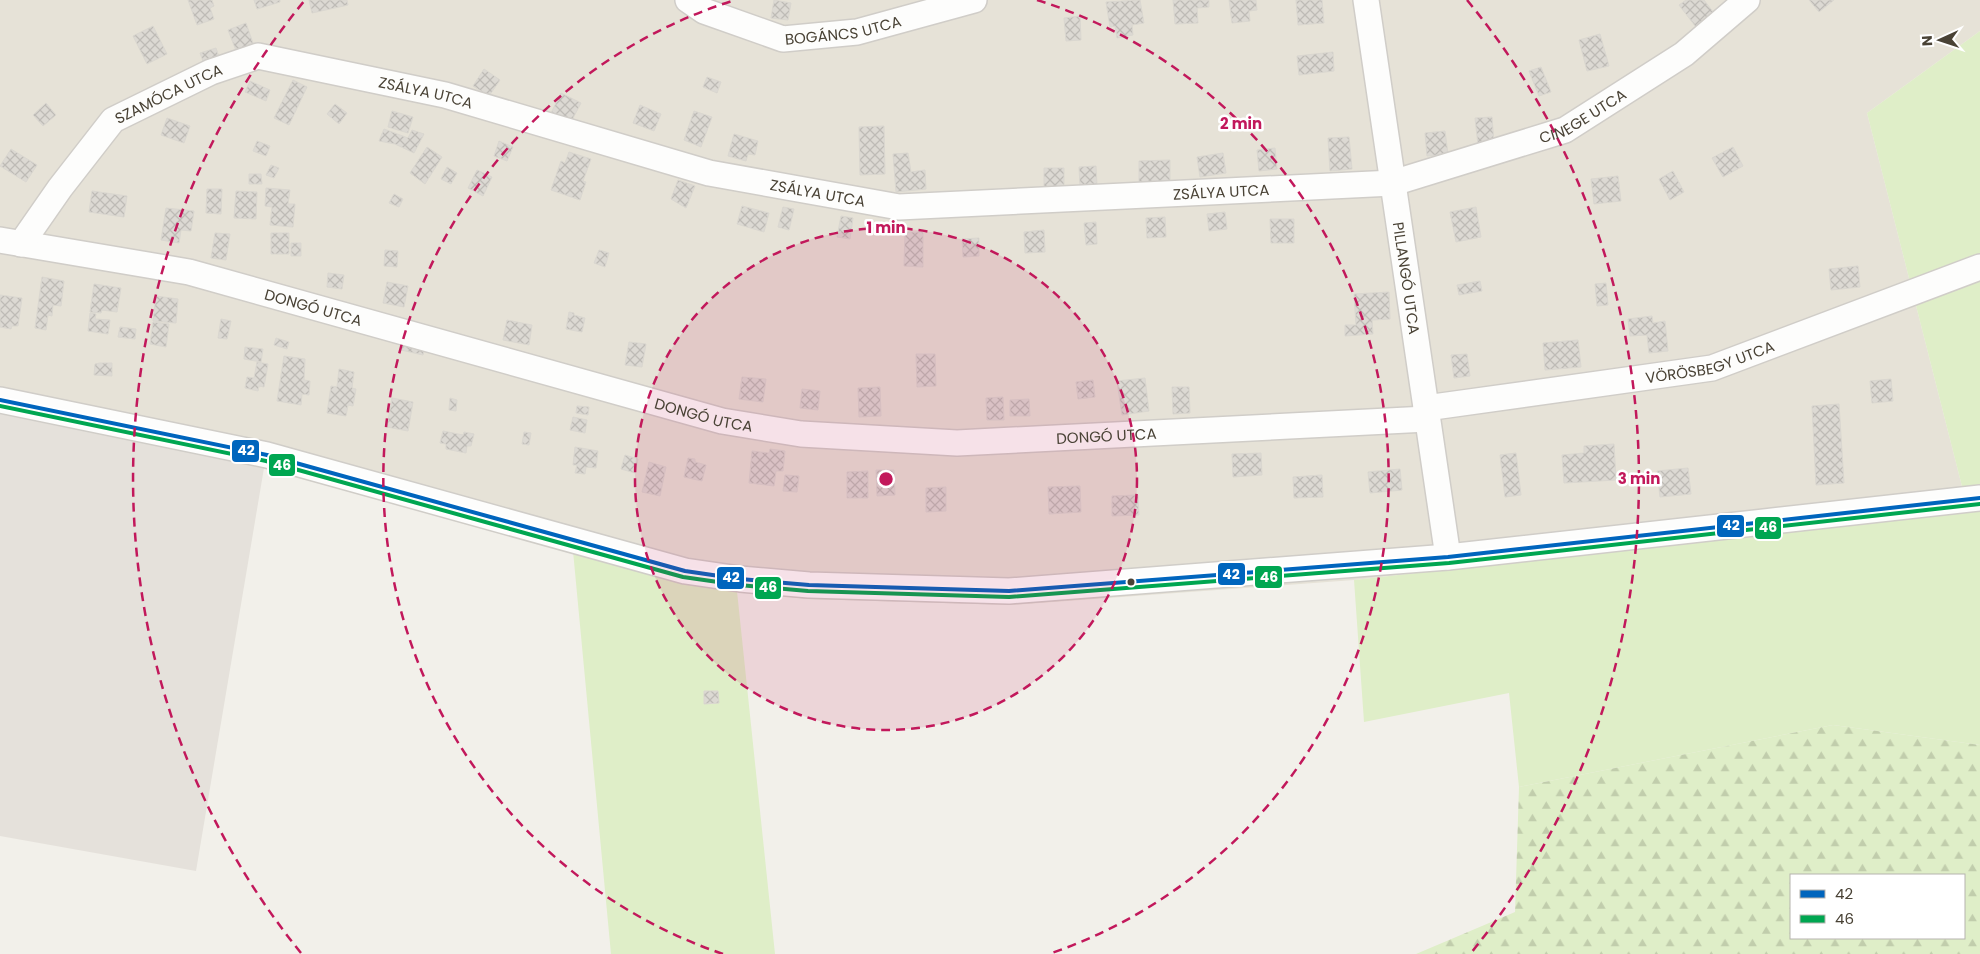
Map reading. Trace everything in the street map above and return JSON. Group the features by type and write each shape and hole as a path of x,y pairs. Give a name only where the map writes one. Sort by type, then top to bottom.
{"street":[{"name":"BOGÁNCS UTCA","path":"688,0 704,11 783,39 857,32 974,0"},
{"name":"PILLANGÓ UTCA","path":"1366,0 1448,557"},
{"name":"CINEGE UTCA","path":"1393,183 1565,130 1684,54 1747,0"},
{"name":"ZSÁLYA UTCA","path":"258,56 445,95 709,173 900,207 1393,183"},
{"name":"SZAMÓCA UTCA","path":"10,242 60,188 113,120 211,72 258,56"},
{"name":"DONGÓ UTCA","path":"10,242 189,272 722,421 801,434 957,443 1427,413"},
{"name":"VÖRÖSBEGY UTCA","path":"1427,413 1712,368 1980,267"},
{"path":"0,400 267,455 685,571 740,579 809,585 1009,591 1448,557 1980,498"}],"shaded area":[{"path":"0,0 1980,0 1980,31 1867,113 1968,510 1354,580 1012,605 807,599 737,591 573,551 264,468 0,414"},
{"path":"0,414 264,468 196,871 0,836"}],"green space":[{"path":"1980,31 1980,745 1833,725 1519,787 1509,693 1364,722 1354,580 1968,510 1867,113"},
{"path":"573,551 737,591 775,954 611,954"},
{"path":"1833,725 1980,745 1980,954 1416,954 1515,912 1519,787"}],"building":[{"path":"188,0 212,0 214,6 210,8 214,19 197,25"},
{"path":"254,0 280,0 280,2 257,9"},
{"path":"309,0 347,0 348,5 312,13"},
{"path":"774,0 791,3 788,20 771,18"},
{"path":"1140,0 1144,23 1132,25 1133,35 1117,38 1115,26 1110,27 1106,2"},
{"path":"1173,0 1209,0 1209,7 1197,8 1198,23 1175,24"},
{"path":"1229,0 1256,0 1257,10 1249,11 1250,21 1232,23"},
{"path":"1296,0 1322,0 1324,23 1298,25"},
{"path":"1686,0 1704,0 1717,17 1699,31 1679,5"},
{"path":"1809,0 1834,0 1819,12"},
{"path":"1080,16 1081,40 1066,41 1064,18"},
{"path":"246,23 254,46 237,53 228,30"},
{"path":"153,26 167,54 147,64 133,36"},
{"path":"1600,34 1609,66 1587,71 1579,40"},
{"path":"216,48 222,66 207,72 200,53"},
{"path":"1333,52 1334,71 1299,75 1297,56"},
{"path":"1541,67 1551,92 1539,96 1529,71"},
{"path":"484,69 500,80 489,96 473,86"},
{"path":"707,77 721,82 717,93 703,87"},
{"path":"293,80 307,87 289,125 274,118"},
{"path":"250,81 270,90 266,101 245,92"},
{"path":"561,93 581,103 572,120 568,118 566,122 550,115"},
{"path":"46,103 56,115 43,126 33,115"},
{"path":"335,104 347,113 339,124 327,114"},
{"path":"640,105 661,114 654,131 633,123"},
{"path":"392,111 413,117 408,133 388,127"},
{"path":"694,111 712,117 701,147 684,140"},
{"path":"1492,117 1494,143 1478,145 1475,118"},
{"path":"167,118 190,126 184,143 161,135"},
{"path":"884,126 885,174 860,175 859,127"},
{"path":"384,129 408,138 412,130 424,134 414,153 395,144 379,141"},
{"path":"1445,131 1448,154 1427,156 1425,133"},
{"path":"734,134 758,141 755,155 748,154 746,161 728,156"},
{"path":"1349,137 1352,169 1330,171 1328,138"},
{"path":"257,141 270,146 266,156 253,151"},
{"path":"499,141 513,147 507,161 494,156"},
{"path":"427,147 442,157 425,184 410,173"},
{"path":"1733,147 1743,166 1723,177 1712,158"},
{"path":"1275,148 1277,169 1259,171 1257,150"},
{"path":"11,149 37,165 26,182 0,166"},
{"path":"569,152 591,159 583,181 586,182 580,200 551,190 561,161 565,163"},
{"path":"908,153 911,172 925,170 926,189 896,192 893,154"},
{"path":"1223,153 1226,173 1200,177 1197,157"},
{"path":"1170,160 1170,182 1139,183 1139,161"},
{"path":"271,165 279,168 274,178 266,175"},
{"path":"1096,166 1097,186 1080,186 1079,167"},
{"path":"447,167 457,173 451,184 441,179"},
{"path":"1044,168 1064,168 1064,187 1044,187"},
{"path":"477,170 492,177 483,196 468,188"},
{"path":"1673,171 1684,192 1670,200 1659,179"},
{"path":"249,174 261,174 262,184 249,184"},
{"path":"1618,176 1621,201 1594,204 1591,179"},
{"path":"678,180 695,186 686,208 671,199"},
{"path":"266,188 290,190 288,204 295,204 293,227 270,225 272,207 265,206"},
{"path":"207,189 222,189 221,214 206,213"},
{"path":"92,191 127,196 124,217 89,212"},
{"path":"236,191 257,192 256,219 234,218"},
{"path":"394,194 403,199 399,207 389,203"},
{"path":"742,206 769,213 764,232 737,224"},
{"path":"783,207 794,209 789,230 778,227"},
{"path":"1476,207 1481,237 1456,242 1450,212"},
{"path":"166,208 194,211 191,231 181,230 179,243 161,240"},
{"path":"1225,212 1227,229 1209,231 1207,214"},
{"path":"841,216 853,218 850,239 837,237"},
{"path":"1165,217 1166,237 1147,238 1146,218"},
{"path":"1270,219 1294,219 1294,243 1271,243"},
{"path":"1096,222 1097,244 1086,245 1084,223"},
{"path":"1044,230 1045,252 1025,253 1024,232"},
{"path":"905,232 923,232 923,267 904,266"},
{"path":"215,233 230,234 226,260 211,258"},
{"path":"271,233 289,233 289,254 271,254"},
{"path":"979,238 979,256 963,257 962,239"},
{"path":"291,243 301,243 301,256 291,256"},
{"path":"385,250 398,251 397,267 384,266"},
{"path":"599,250 609,253 605,267 594,263"},
{"path":"1858,266 1860,287 1831,290 1829,269"},
{"path":"328,273 344,275 342,289 327,287"},
{"path":"42,277 64,281 61,306 53,305 52,316 48,315 46,330 35,328"},
{"path":"1480,281 1482,291 1459,295 1457,285"},
{"path":"387,282 408,286 404,307 383,303"},
{"path":"1606,283 1608,305 1597,306 1595,284"},
{"path":"94,284 121,288 117,312 102,310 101,313 90,312"},
{"path":"1389,292 1390,319 1372,320 1373,334 1345,336 1345,325 1356,325 1354,294"},
{"path":"0,295 22,298 18,326 12,326 11,329 0,327"},
{"path":"156,296 178,299 176,323 153,321"},
{"path":"569,312 585,318 582,332 566,329"},
{"path":"90,313 96,314 95,319 110,320 108,334 88,331"},
{"path":"1652,316 1653,323 1665,321 1668,351 1649,353 1647,335 1630,336 1628,319"},
{"path":"221,319 231,321 227,339 218,338"},
{"path":"507,320 532,325 529,345 503,340"},
{"path":"153,322 169,324 166,347 150,344"},
{"path":"120,327 136,329 135,339 118,337"},
{"path":"276,338 289,342 287,349 274,345"},
{"path":"1578,340 1581,367 1545,370 1543,343"},
{"path":"403,341 425,347 423,355 401,350"},
{"path":"629,342 646,344 642,367 625,365"},
{"path":"245,347 263,349 261,362 244,359"},
{"path":"916,354 935,354 936,386 917,387"},
{"path":"1467,354 1470,376 1454,378 1451,355"},
{"path":"284,356 305,359 304,380 310,381 309,395 302,394 301,405 277,401"},
{"path":"257,362 268,364 264,387 259,386 258,391 245,388 247,377 254,378"},
{"path":"112,363 112,376 94,375 95,364"},
{"path":"339,369 354,372 352,388 356,389 353,406 348,405 346,416 327,413 331,386 337,387"},
{"path":"742,377 766,379 763,402 739,399"},
{"path":"1145,378 1149,411 1122,415 1117,381"},
{"path":"1891,379 1893,401 1872,403 1870,381"},
{"path":"1093,380 1095,397 1078,399 1076,382"},
{"path":"880,387 881,416 859,417 858,388"},
{"path":"1172,387 1189,387 1190,413 1173,414"},
{"path":"802,389 820,391 818,410 800,408"},
{"path":"1003,397 1004,420 987,420 986,398"},
{"path":"392,398 413,402 408,431 387,427"},
{"path":"450,398 457,400 456,411 449,410"},
{"path":"1029,399 1030,416 1010,416 1010,400"},
{"path":"1839,404 1844,483 1816,485 1812,406"},
{"path":"577,406 589,407 588,415 576,413"},
{"path":"573,417 587,420 585,433 570,430"},
{"path":"443,431 463,435 464,432 474,434 471,446 467,446 466,453 446,449 446,444 440,443"},
{"path":"524,432 531,433 529,445 522,444"},
{"path":"1614,444 1616,480 1564,483 1562,455 1584,453 1584,446"},
{"path":"575,447 598,451 596,468 586,467 585,474 575,473 577,465 573,465"},
{"path":"770,449 785,451 783,471 776,471 774,486 749,483 752,451 769,453"},
{"path":"1261,453 1262,475 1233,477 1232,454"},
{"path":"1516,453 1521,495 1505,497 1500,455"},
{"path":"625,455 638,459 635,473 621,469"},
{"path":"688,458 695,459 695,462 706,465 702,481 684,477"},
{"path":"649,462 666,467 660,496 642,492"},
{"path":"1688,468 1691,494 1660,497 1657,471"},
{"path":"1400,469 1402,490 1370,493 1368,472"},
{"path":"876,470 894,470 895,495 877,496"},
{"path":"868,471 868,498 847,498 847,472"},
{"path":"785,475 799,476 797,492 783,491"},
{"path":"1322,475 1323,497 1294,498 1293,477"},
{"path":"1080,486 1081,512 1049,514 1048,487"},
{"path":"946,487 946,511 926,512 926,488"},
{"path":"1138,495 1139,515 1112,516 1112,496"},
{"path":"704,691 718,691 719,703 704,704"}],"transit line":[{"name":"42","path":"0,400 267,455 685,571 740,579 809,585 1009,591 1448,557 1980,498"},
{"name":"46","path":"0,406 266,461 683,577 739,585 808,591 1009,597 1449,563 1980,504"}]}
